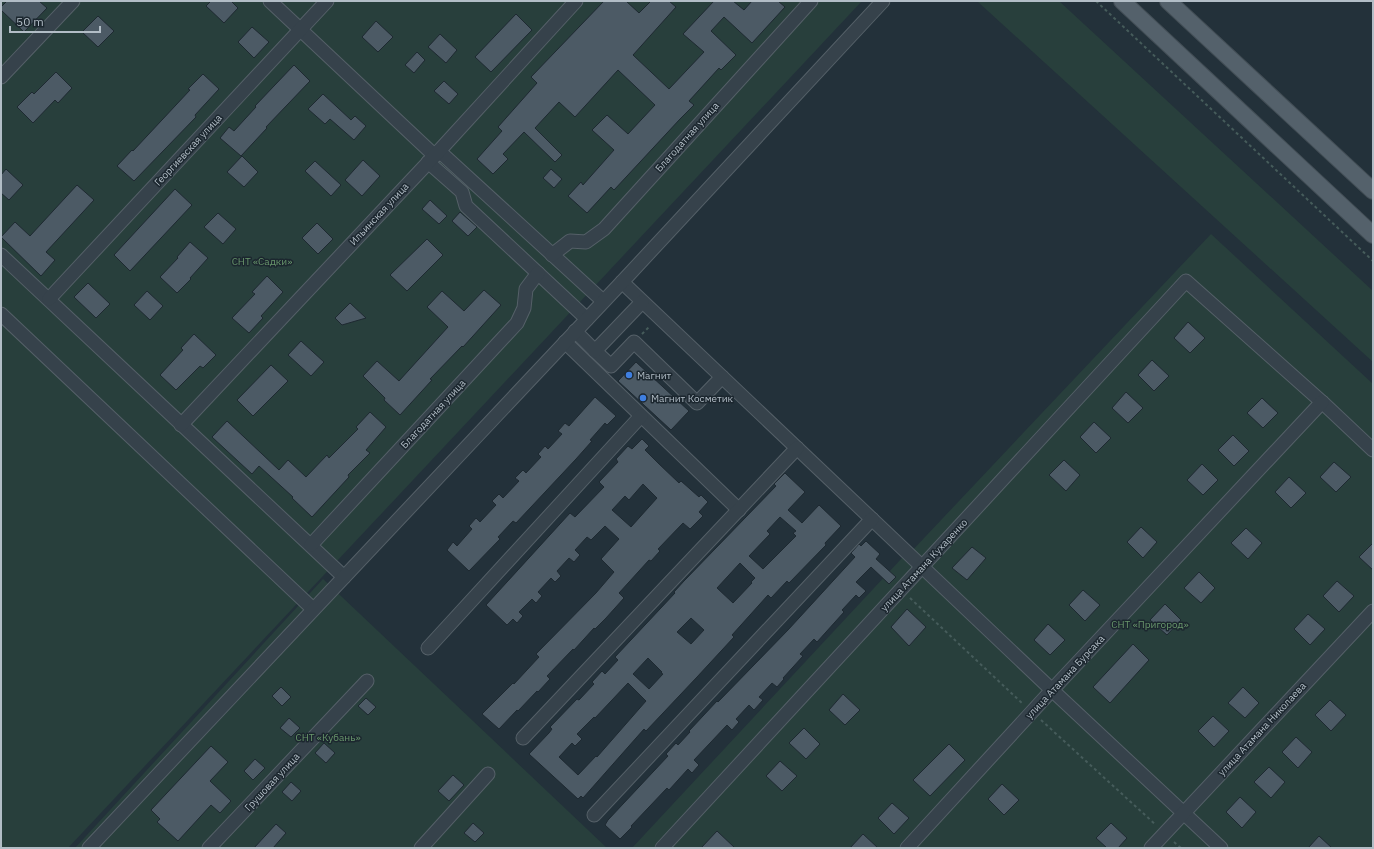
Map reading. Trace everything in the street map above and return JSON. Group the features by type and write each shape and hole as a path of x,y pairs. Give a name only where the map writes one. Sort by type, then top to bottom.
{"main road":[{"path":"1122,1 1373,235"},
{"path":"1168,1 1373,191"}],"street":[{"path":"1,77 73,1"},
{"path":"270,1 434,156 552,255 603,301"},
{"name":"Георгиевская улица","path":"49,299 327,1"},
{"name":"Ильинская улица","path":"181,425 434,156 576,1"},
{"name":"Благодатная улица","path":"552,255 570,241 586,242 604,229 811,1"},
{"path":"89,848 622,282 883,1"},
{"path":"434,156 462,192 466,206 587,319"},
{"path":"1,255 344,577"},
{"name":"Благодатная улица","path":"310,546 517,323 524,308 526,289 538,273"},
{"name":"улица Атамана Кухаренко","path":"662,848 1186,281 1322,402"},
{"path":"622,282 1052,690 1221,848"},
{"path":"595,351 642,302"},
{"path":"1,314 313,609"},
{"path":"575,332 611,366 634,342 697,403 722,377"},
{"path":"565,342 739,510"},
{"path":"1322,402 1373,450"},
{"name":"улица Атамана Бурсака","path":"907,848 1052,690 1322,402"},
{"path":"428,648 641,416"},
{"path":"523,738 797,448"},
{"path":"594,815 872,519"},
{"name":"улица Атамана Николаева","path":"1151,848 1183,812 1373,611"},
{"name":"Грушовая улица","path":"209,848 367,681"},
{"path":"421,848 488,774"}],"path":[{"path":"1096,1 1373,261"}],"green space":[{"name":"СНТ «Садки»","path":"1,1 862,1 68,848 1,848"},
{"path":"977,1 1059,1 1373,291 1373,362"},
{"name":"СНТ «Пригород»","path":"1211,234 1373,384 1373,848 632,848 902,558 909,554"},
{"name":"СНТ «Кубань»","path":"323,579 607,848 75,848"}],"building":[{"path":"7,1 39,1 47,8 24,32 1,10 1,7"},
{"path":"211,1 231,1 238,8 224,23 206,6"},
{"path":"604,1 626,1 639,13 651,1 669,1 676,7 633,55 669,89 704,52 683,34 714,1 733,1 744,10 752,1 778,1 785,7 752,43 724,17 711,31 736,55 721,70 719,68 689,101 694,105 614,190 611,187 587,213 568,196 581,182 583,185 614,150 592,130 607,115 628,134 655,105 618,70 575,117 559,102 535,128 562,155 555,162 524,132 503,154 508,159 493,174 477,159 502,131 498,127 537,83 531,77"},
{"path":"516,14 532,30 491,72 475,57"},
{"path":"98,16 114,31 98,47 82,32"},
{"path":"376,21 393,37 378,52 362,37"},
{"path":"252,27 269,42 254,58 238,42"},
{"path":"440,34 457,50 446,63 428,47"},
{"path":"417,52 425,60 414,73 405,65"},
{"path":"294,65 310,81 266,127 267,128 241,156 220,138 229,127 234,131 256,107 255,106"},
{"path":"56,72 72,88 58,103 55,100 33,123 17,107 32,92 34,94"},
{"path":"203,74 219,89 195,115 196,117 134,181 117,166 132,150 133,151"},
{"path":"444,81 458,94 449,104 434,91"},
{"path":"323,94 351,120 355,116 366,126 354,140 330,119 325,124 308,109"},
{"path":"242,156 258,172 244,187 227,172"},
{"path":"363,160 380,176 362,196 345,180"},
{"path":"315,161 341,185 331,196 305,171"},
{"path":"6,169 23,185 9,200 1,193 1,175"},
{"path":"551,169 562,179 554,188 543,178"},
{"path":"77,185 94,200 46,252 55,260 41,276 1,237 15,222 30,236"},
{"path":"175,189 192,205 130,271 114,255"},
{"path":"430,200 447,216 439,224 422,209"},
{"path":"460,212 477,227 468,236 452,221"},
{"path":"218,213 236,229 223,244 204,227"},
{"path":"317,223 333,239 318,254 302,238"},
{"path":"427,239 443,255 407,291 390,275"},
{"path":"190,242 208,258 177,293 160,277 178,258 177,257"},
{"path":"267,276 283,292 261,316 263,318 249,333 232,318 255,294 252,292"},
{"path":"88,283 110,304 96,318 74,297"},
{"path":"484,290 501,305 463,347 462,346 430,379 432,380 400,415 384,400 385,398 363,376 377,361 399,381 448,327 427,307 442,291 464,311"},
{"path":"147,291 163,306 150,320 134,305"},
{"path":"350,303 366,318 342,325 335,318"},
{"path":"1188,322 1205,338 1190,353 1174,338"},
{"path":"194,334 216,355 203,368 200,366 176,390 160,375 183,350 181,348"},
{"path":"301,341 324,362 311,376 288,355"},
{"path":"1152,360 1169,376 1154,391 1138,375"},
{"path":"636,362 689,411 671,430 618,381"},
{"path":"271,365 288,381 253,416 237,400"},
{"path":"1126,392 1143,408 1128,423 1112,408"},
{"path":"595,397 616,416 607,425 605,423 576,459 516,523 513,521 498,537 500,539 469,571 447,550 453,542 457,546 472,529 469,526 476,518 480,522 496,505 492,501 499,494 503,498 519,481 515,478 523,470 526,473 541,457 538,454 545,446 548,449 562,434 558,431 565,423 569,426"},
{"path":"1262,398 1278,413 1263,428 1247,413"},
{"path":"370,412 386,427 366,450 370,453 348,475 349,477 312,517 292,498 293,497 259,466 252,474 212,437 227,421 279,470 288,460 306,477 327,455 329,458 358,429 356,427"},
{"path":"1094,422 1111,438 1096,453 1080,437"},
{"path":"1233,435 1249,451 1234,466 1218,450"},
{"path":"642,439 649,446 645,450 658,463 679,483 681,481 699,497 701,495 708,502 699,512 703,516 690,529 683,523 658,549 660,551 651,561 649,560 619,593 624,598 606,618 595,629 594,628 547,676 550,679 538,692 537,691 499,729 482,714 513,683 514,684 539,657 536,654 596,593 614,572 601,559 619,539 605,526 591,540 587,537 575,550 580,555 574,562 569,558 557,571 561,576 555,582 551,578 538,592 542,596 536,603 532,599 519,612 523,616 517,623 513,619 507,625 486,605 570,513 575,517 604,487 599,482 618,462 616,459 628,446 632,449","holes":["643,484 657,498 631,527 612,510 625,496 629,500"]},
{"path":"1064,460 1080,475 1066,491 1049,475"},
{"path":"1334,462 1351,477 1336,492 1320,477"},
{"path":"1202,464 1218,480 1203,495 1187,480"},
{"path":"785,473 805,492 788,510 802,523 819,505 841,526 825,543 826,545 789,583 787,581 771,598 768,595 732,635 734,637 697,677 646,731 644,729 583,798 581,796 578,799 529,754 549,733 552,729 550,727 594,684 592,682 602,671 605,674 618,660 615,657 675,593 674,592 684,581 776,486 774,484","holes":["780,517 796,531 793,533 796,536 763,569 749,556 770,534 767,531","740,563 755,578 733,603 717,588","691,618 704,630 691,644 677,632","648,658 663,674 649,689 633,674","628,683 646,701 597,757 596,756 578,775 559,757 572,743 575,746 582,739 577,734 594,717 595,718"]},
{"path":"1289,477 1306,493 1291,508 1275,492"},
{"path":"1141,527 1157,542 1143,558 1127,542"},
{"path":"1246,528 1262,543 1248,559 1231,543"},
{"path":"866,541 880,554 876,559 896,577 889,584 871,567 856,582 866,591 859,598 856,595 842,610 844,612 817,642 814,639 800,654 803,656 777,687 772,683 759,697 763,700 754,710 749,705 736,719 739,722 732,730 727,725 694,760 699,765 692,773 688,769 669,790 667,788 620,839 605,825 608,820 668,756 666,754 676,743 678,745 717,701 718,702 788,630 855,557 851,553 859,544 861,546"},
{"path":"1373,543 1373,570 1359,557"},
{"path":"972,547 986,558 967,580 952,568"},
{"path":"1199,572 1215,588 1201,603 1184,588"},
{"path":"1337,581 1354,596 1339,612 1323,596"},
{"path":"1083,590 1100,605 1085,621 1069,605"},
{"path":"1165,604 1181,620 1167,635 1150,620"},
{"path":"907,609 926,627 909,646 891,627"},
{"path":"1308,614 1325,629 1310,645 1294,629"},
{"path":"1048,624 1065,640 1050,655 1034,640"},
{"path":"1133,644 1149,660 1110,703 1093,687"},
{"path":"281,687 291,697 282,706 272,696"},
{"path":"1243,687 1259,703 1245,718 1228,703"},
{"path":"843,694 860,710 845,725 829,710"},
{"path":"366,698 376,707 368,715 358,706"},
{"path":"1330,700 1346,715 1331,731 1315,715"},
{"path":"1213,716 1229,731 1214,747 1198,731"},
{"path":"289,718 300,728 291,737 280,728"},
{"path":"804,728 820,744 806,759 789,743"},
{"path":"1296,737 1312,752 1298,768 1282,752"},
{"path":"324,743 335,753 326,763 315,753"},
{"path":"949,744 965,760 930,796 913,780"},
{"path":"211,746 228,762 210,781 231,801 220,813 211,805 178,841 157,822 160,819 151,810"},
{"path":"255,759 265,768 253,780 244,771"},
{"path":"780,761 797,776 782,791 766,776"},
{"path":"1269,767 1285,782 1271,798 1254,782"},
{"path":"453,775 464,785 449,801 438,791"},
{"path":"291,782 301,791 292,801 282,792"},
{"path":"1002,784 1019,800 1004,815 988,799"},
{"path":"1240,797 1256,812 1242,828 1226,812"},
{"path":"892,803 909,818 894,834 878,818"},
{"path":"473,823 484,833 475,842 464,833"},
{"path":"1111,823 1127,838 1118,848 1107,848 1096,838"},
{"path":"276,824 286,833 273,848 254,848"},
{"path":"717,831 735,848 701,848"},
{"path":"863,834 878,848 850,848"},
{"path":"1319,836 1332,848 1308,848"}],"place":[{"name":"Магнит","path":"629,375"},
{"name":"Магнит Косметик","path":"643,398"}]}
